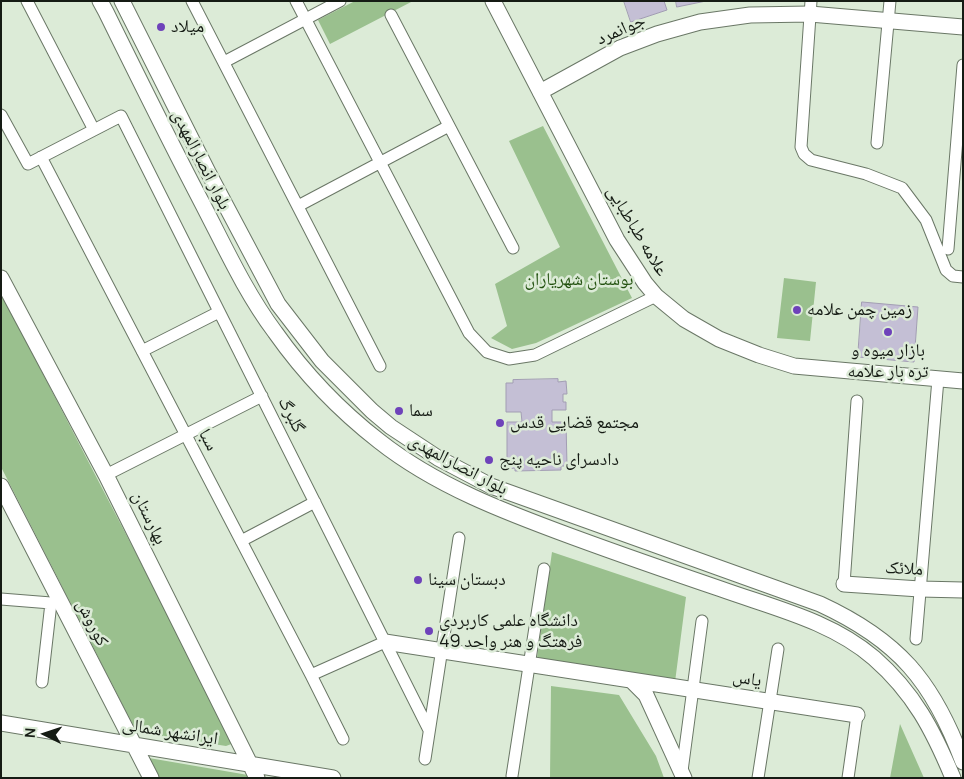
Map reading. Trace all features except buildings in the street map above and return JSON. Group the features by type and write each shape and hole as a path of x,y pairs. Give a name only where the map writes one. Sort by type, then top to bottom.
{"street":[{"path":"1,115 28,164 94,130 28,1"},
{"name":"بلوار انصارالمهدی","path":"100,1 178,158 251,295 275,332 334,403 405,460 483,502 593,544 810,620 846,638 872,656 894,677 911,698 933,732 953,778"},
{"name":"بلوار انصارالمهدی","path":"122,1 208,172 278,304 322,361 361,402 391,427 422,448 491,486 820,604 867,629 900,656 928,687 949,727 963,762"},
{"path":"192,1 380,366"},
{"path":"296,1 468,333 487,352 509,359 535,355 656,296"},
{"path":"224,62 340,1"},
{"name":"علامه طباطبایی","path":"493,1 616,240 656,296 684,319 720,339 759,355 794,366 963,381"},
{"path":"877,143 890,1"},
{"path":"811,7 800,147 811,160 866,174 902,188 926,220 946,270 953,276 963,277"},
{"name":"جوانمرد","path":"540,92 620,48 656,34 700,22 811,7 888,21 963,26"},
{"path":"392,15 513,248"},
{"path":"948,249 963,65"},
{"name":"گلبرگ","path":"94,130 120,116 429,730"},
{"path":"298,206 449,126"},
{"name":"سبا","path":"41,157 343,739"},
{"name":"بهارستان","path":"1,278 106,474 257,778"},
{"path":"142,351 219,312"},
{"path":"916,639 938,379"},
{"path":"106,474 262,396"},
{"path":"844,584 857,401"},
{"name":"کوروش","path":"1,486 151,778"},
{"path":"241,541 315,502"},
{"path":"424,759 459,538"},
{"path":"512,776 544,569"},
{"name":"ملائک","path":"844,584 963,590"},
{"path":"1,599 51,603 42,682"},
{"path":"683,774 702,621"},
{"path":"311,675 385,642"},
{"name":"یاس","path":"385,642 858,715"},
{"path":"758,778 778,649"},
{"path":"631,680 646,695 683,774"},
{"path":"848,778 858,715"},
{"name":"ایرانشهر شمالی","path":"1,722 333,778"}],"green space":[{"path":"355,1 413,1 330,44 318,20"},
{"name":"بوستان شهریاران","path":"543,126 632,298 536,343 512,349 491,338 507,326 495,284 560,247 509,141"},
{"name":"زمین چمن علامه","path":"784,278 816,282 810,341 777,338"},
{"path":"1,294 234,743 226,746 148,734 135,729 1,467"},
{"path":"552,552 686,597 675,682 537,658"},
{"path":"551,686 619,695 656,756 664,778 550,778"},
{"path":"900,724 924,778 890,778"},
{"path":"149,758 248,775 250,778 159,778"}],"place":[{"name":"میلاد","path":"161,27"},
{"name":"زمین چمن علامه","path":"797,310"},
{"name":"بازار میوه و تره بار علامه","path":"888,332"},
{"name":"سما","path":"399,411"},
{"name":"مجتمع قضایی قدس","path":"500,423"},
{"name":"دادسرای ناحیه پنج","path":"489,460"},
{"name":"دبستان سینا","path":"418,580"},
{"name":"دانشگاه علمی کاربردی فرهتگ و هنر واحد 49","path":"429,631"}]}
